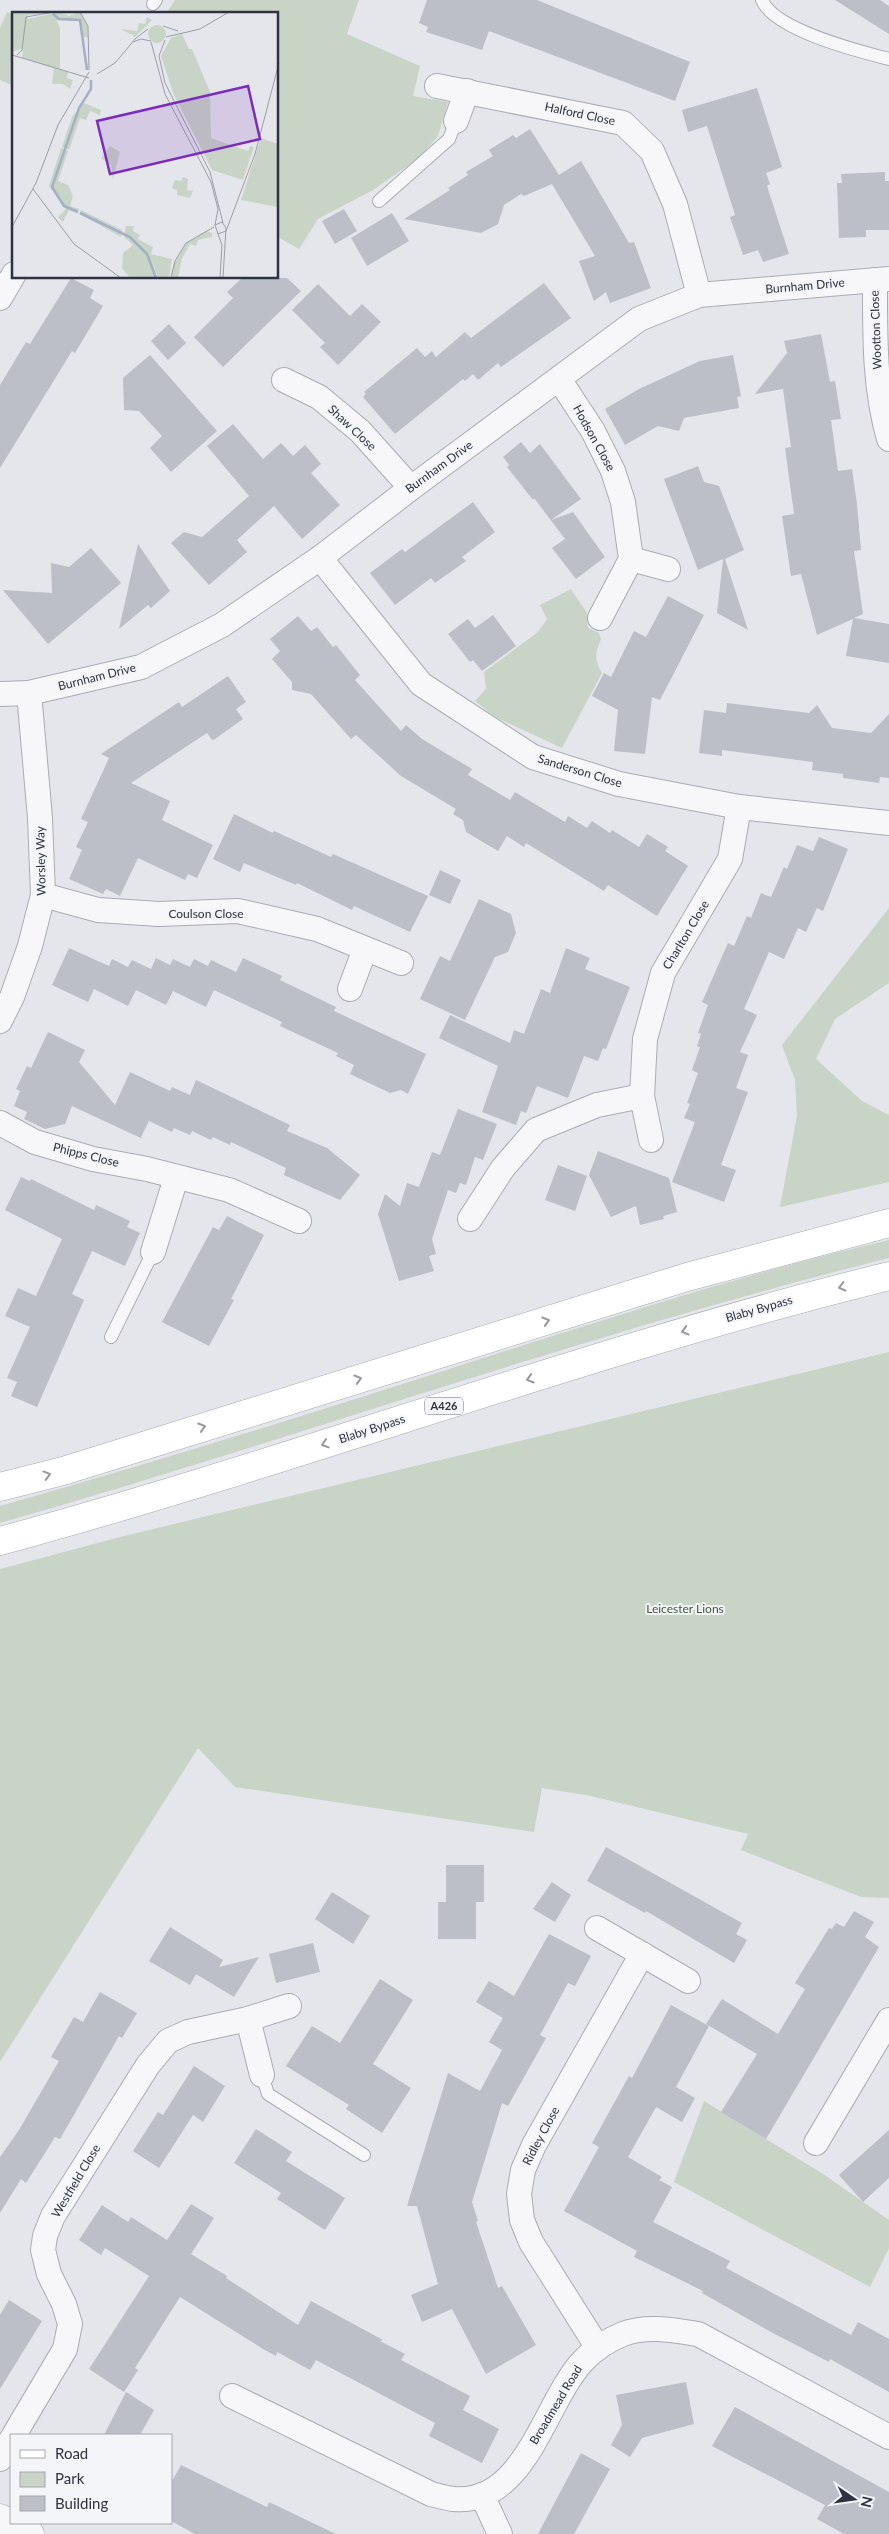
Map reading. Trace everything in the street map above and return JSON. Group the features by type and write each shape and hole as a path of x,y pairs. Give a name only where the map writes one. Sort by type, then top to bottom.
{"main road":[{"path":"0,1487 63,1470 687,1277 889,1223"},
{"name":"Blaby Bypass","path":"0,1541 236,1472 673,1334 806,1296 889,1276"}],"street":[{"name":"Halford Close","path":"437,86 623,123 652,151 671,195 699,294"},
{"path":"456,121 467,91"},
{"path":"0,298 12,277"},
{"name":"Burnham Drive","path":"0,694 29,693 141,667 222,625 320,558 639,319 699,294 882,280"},
{"name":"Wootton Close","path":"882,280 876,353 881,410 889,439"},
{"name":"Hodson Close","path":"559,379 593,432 613,471 623,502 631,559"},
{"name":"Shaw Close","path":"284,380 319,397 360,431 411,488"},
{"name":"Sanderson Close","path":"320,558 421,684 533,757 619,784 739,808 889,823"},
{"path":"600,618 631,559 668,569"},
{"name":"Worsley Way","path":"0,1021 6,994 30,946 43,895 40,818 29,693"},
{"name":"Charlton Close","path":"651,1140 642,1096 645,1039 663,973 730,859 739,808"},
{"name":"Coulson Close","path":"43,895 98,910 159,914 238,911 317,929 401,963"},
{"path":"350,989 365,949"},
{"path":"470,1219 503,1168 536,1130 597,1105 642,1096"},
{"name":"Phipps Close","path":"0,1123 35,1142 93,1159 148,1169 176,1178 229,1190 298,1221"},
{"path":"153,1252 176,1178"},
{"path":"597,1928 688,1981"},
{"name":"Ridley Close","path":"598,2348 531,2242 522,2220 519,2194 523,2170 534,2145 642,1954"},
{"name":"Westfield Close","path":"15,2434 54,2372 65,2349 70,2324 44,2258 45,2236 53,2216 148,2065 168,2041 188,2032 248,2019 289,2006"},
{"path":"248,2019 262,2075"},
{"path":"816,2143 883,2048 889,2020"},
{"name":"Broadmead Road","path":"232,2396 432,2494 455,2499 482,2494 505,2481 522,2462 568,2381 582,2362 598,2348 623,2334 646,2329 698,2334 889,2437"},
{"path":"0,2459 10,2442"},
{"path":"482,2494 500,2534"},
{"path":"11,2524 30,2534"}],"lane":[{"path":"762,0 766,10 801,30 843,47 889,59"},
{"path":"379,201 449,139 456,121"},
{"path":"111,1337 153,1252"},
{"path":"262,2075 268,2094 364,2155"}],"green space":[{"path":"175,0 359,0 347,34 420,66 413,96 448,102 438,136 419,158 373,190 318,219 299,249 279,238 279,12 167,12"},
{"path":"7,12 12,14 12,85 0,80 0,28"},
{"path":"571,589 587,613 588,628 599,633 601,639 596,656 602,673 562,748 495,717 475,701 486,689 484,672 538,632 547,619 540,605"},
{"path":"889,908 889,983 835,1019 816,1059 862,1101 889,1115 889,1182 780,1207 797,1116 795,1080 782,1045"},
{"path":"889,1240 889,1258 777,1287 554,1352 0,1523 0,1506 239,1435 682,1296 785,1266"},
{"name":"Leicester Lions","path":"889,1352 889,1898 861,1897 741,1850 748,1834 591,1796 542,1788 534,1832 235,1787 198,1748 0,2062 0,1569 124,1536"},
{"path":"704,2101 823,2174 889,2220 889,2248 870,2287 674,2182"}],"building":[{"path":"427,0 537,0 690,62 675,101 489,31 482,50 426,32 428,27 419,23"},
{"path":"835,0 880,0 889,6 889,34"},
{"path":"757,88 782,167 766,173 770,184 767,186 789,254 763,262 758,250 743,255 730,217 735,215 707,126 688,132 682,110"},
{"path":"530,129 559,175 581,161 629,243 634,242 651,288 610,303 606,292 594,301 579,261 595,256 552,184 524,196 521,194 504,205 498,224 481,233 404,219 450,190 448,188 468,175 466,172 493,156 489,150 513,135 516,138"},
{"path":"885,172 885,181 889,181 889,230 866,230 866,237 839,238 837,183 842,183 841,174"},
{"path":"344,209 357,231 335,244 322,221"},
{"path":"392,213 409,241 367,266 351,238"},
{"path":"279,278 287,278 301,291 223,367 194,337 233,298 227,292 241,279"},
{"path":"70,279 94,290 90,298 103,306 75,353 72,351 0,468 0,385 26,342 30,344"},
{"path":"544,283 571,318 501,367 498,363 478,380 473,374 465,381 463,379 395,434 363,397 366,394 364,392 417,348 425,357 432,351 436,357 465,332 471,338"},
{"path":"318,284 350,316 362,304 381,322 338,365 320,347 325,343 292,310"},
{"path":"169,324 186,343 168,360 151,341"},
{"path":"821,334 830,382 835,381 841,419 831,420 838,471 852,469 857,504 861,550 854,551 863,614 854,618 889,624 889,663 846,656 853,619 817,635 801,574 791,576 782,516 794,514 785,448 791,447 783,389 755,394 787,353 784,341"},
{"path":"150,355 217,431 171,472 150,448 162,436 139,411 124,410 123,378"},
{"path":"733,355 741,396 737,397 739,408 684,418 679,431 658,426 625,445 605,409 639,389 700,361"},
{"path":"233,424 263,459 281,443 293,456 305,445 321,464 311,473 340,505 302,539 274,506 237,540 247,552 209,585 171,543 184,532 202,537 249,496 207,446"},
{"path":"521,442 530,453 540,444 581,499 551,520 573,512 605,557 576,579 552,548 565,539 534,498 533,500 507,467 509,465 503,457"},
{"path":"698,466 704,482 719,486 744,550 725,559 748,630 717,613 723,559 698,570 664,479"},
{"path":"473,502 495,532 462,557 466,561 435,583 431,578 395,605 370,573 402,549 405,552"},
{"path":"138,544 170,591 151,608 148,605 119,629"},
{"path":"91,548 121,583 48,644 3,590 52,593 51,563 69,567"},
{"path":"668,596 704,615 660,700 652,697 645,754 614,751 618,710 592,696 604,673 611,677 634,631 646,637"},
{"path":"493,615 516,646 482,671 473,660 470,662 448,634 468,619 475,628"},
{"path":"298,616 311,631 317,627 333,647 336,645 360,675 355,680 401,731 406,725 422,739 472,769 468,775 510,800 515,792 565,822 568,816 587,828 592,821 610,833 612,830 639,847 647,834 668,847 665,851 688,866 657,916 608,885 604,891 526,843 524,847 507,836 498,851 466,832 463,820 453,814 456,809 401,776 356,735 351,739 311,694 292,690 292,682 272,659 280,651 270,639"},
{"path":"228,676 246,702 236,709 243,719 215,739 212,740 207,733 131,783 170,801 162,820 213,845 197,878 188,874 185,880 138,858 120,896 106,889 103,894 69,879 82,850 76,847 88,822 81,819 109,758 101,754 179,702 182,707"},
{"path":"727,703 809,713 817,705 832,728 871,733 889,714 889,778 880,777 879,783 843,778 843,774 812,770 813,762 722,750 722,756 699,753 704,710 726,713"},
{"path":"234,814 273,833 274,831 331,857 333,854 428,896 410,932 354,906 352,910 297,883 296,885 244,863 240,872 213,859"},
{"path":"819,837 848,849 823,911 817,908 806,932 798,928 784,959 769,952 744,1009 757,1015 740,1052 748,1055 736,1088 748,1092 721,1165 736,1170 724,1202 672,1182 695,1122 684,1118 690,1104 687,1103 698,1073 692,1070 700,1047 697,1046 701,1034 698,1033 708,1005 702,1002 728,943 734,946 747,916 751,918 761,893 771,897 784,867 787,869 797,845 813,851"},
{"path":"440,870 461,880 450,904 429,895"},
{"path":"479,899 511,914 516,933 508,952 495,957 465,1020 420,999 440,956 450,961"},
{"path":"69,948 109,966 112,959 128,967 132,960 151,969 156,958 170,965 173,959 190,967 194,959 208,966 211,960 236,972 243,958 282,976 280,980 336,1007 334,1011 426,1054 408,1094 401,1090 390,1093 350,1074 354,1065 336,1056 338,1053 280,1026 282,1022 214,990 206,1007 173,991 166,1005 136,990 128,1006 94,989 88,1002 52,985"},
{"path":"566,948 590,958 585,969 630,987 606,1049 603,1048 598,1061 584,1056 568,1098 537,1086 526,1113 521,1111 516,1125 482,1112 498,1066 439,1038 450,1015 510,1043 514,1030 524,1034 541,989 550,993"},
{"path":"48,1032 85,1050 79,1062 115,1105 130,1072 170,1091 172,1087 190,1095 196,1080 290,1125 287,1131 327,1148 360,1175 340,1200 284,1175 286,1168 231,1142 230,1145 213,1137 211,1140 192,1131 190,1135 174,1128 172,1132 149,1121 141,1137 143,1139 72,1106 65,1124 45,1129 24,1119 27,1112 14,1106 20,1091 16,1089 27,1066 31,1068"},
{"path":"458,1109 497,1124 483,1160 475,1157 466,1185 460,1183 456,1193 448,1190 432,1239 436,1254 429,1256 434,1271 399,1281 378,1214 385,1194 400,1206 407,1183 419,1187 432,1152 440,1155"},
{"path":"598,1151 669,1178 677,1212 663,1216 664,1219 640,1225 636,1206 611,1217 589,1175"},
{"path":"558,1165 587,1176 575,1211 545,1200"},
{"path":"21,1177 30,1181 31,1179 94,1210 96,1205 130,1221 127,1227 140,1233 125,1266 92,1251 72,1294 84,1300 37,1407 11,1396 17,1382 7,1378 30,1327 5,1316 18,1288 36,1296 62,1239 5,1210"},
{"path":"227,1216 264,1235 231,1299 234,1300 209,1346 162,1322 213,1227 219,1230"},
{"path":"606,1847 742,1923 736,1934 747,1940 734,1963 646,1911 645,1913 587,1881"},
{"path":"446,1865 484,1865 484,1902 476,1902 476,1939 438,1939 438,1902 446,1902"},
{"path":"552,1882 571,1895 555,1922 533,1909"},
{"path":"332,1892 370,1916 353,1944 315,1919"},
{"path":"854,1911 874,1922 865,1937 879,1947 766,2139 721,2112 757,2054 706,2024 722,1999 778,2034 805,1989 795,1983 829,1928 832,1929 836,1923 844,1927"},
{"path":"170,1927 223,1960 219,1967 259,1957 234,1997 196,1974 190,1985 149,1961"},
{"path":"549,1934 591,1956 575,1986 568,1983 540,2035 546,2038 508,2106 502,2103 472,2202 478,2221 476,2222 498,2288 502,2286 536,2345 486,2374 452,2309 422,2322 411,2295 438,2284 417,2206 407,2206 448,2073 480,2091 502,2050 489,2042 503,2018 476,2002 489,1981 514,1996"},
{"path":"313,1943 320,1972 276,1983 269,1954"},
{"path":"380,1979 413,2000 373,2064 411,2088 382,2133 346,2109 349,2105 286,2066 312,2026 340,2043"},
{"path":"100,1992 137,2013 122,2038 119,2036 60,2139 55,2137 26,2183 21,2179 0,2213 0,2157 19,2130 59,2061 51,2057 74,2017 83,2022"},
{"path":"671,2005 709,2026 676,2087 695,2098 682,2122 656,2107 628,2157 662,2177 659,2180 672,2187 653,2222 730,2261 726,2268 851,2335 858,2322 889,2339 889,2392 830,2359 829,2362 771,2332 702,2293 703,2291 634,2257 637,2251 564,2211 599,2147 592,2143 629,2076 632,2078"},
{"path":"194,2066 225,2086 203,2122 193,2115 159,2168 133,2151 158,2112 163,2115"},
{"path":"256,2129 292,2152 286,2161 345,2198 325,2230 277,2199 281,2193 234,2163"},
{"path":"889,2130 889,2178 863,2202 839,2175"},
{"path":"191,2204 214,2218 191,2254 227,2276 226,2278 298,2325 311,2301 405,2354 401,2360 470,2396 463,2410 499,2429 482,2463 429,2436 435,2423 316,2360 310,2370 277,2352 276,2356 180,2297 135,2368 138,2370 124,2392 89,2369 149,2276 105,2248 101,2255 79,2240 102,2205 128,2222 131,2217 167,2240"},
{"path":"9,2300 42,2321 0,2389 0,2315"},
{"path":"686,2382 694,2424 642,2438 630,2457 611,2445 622,2425 616,2395"},
{"path":"126,2392 154,2410 141,2434 105,2434"},
{"path":"735,2407 889,2492 889,2534 844,2534 817,2519 825,2505 712,2446"},
{"path":"581,2453 610,2469 574,2534 538,2534"},
{"path":"181,2465 267,2507 269,2502 336,2534 195,2534 172,2522 172,2481"}]}
